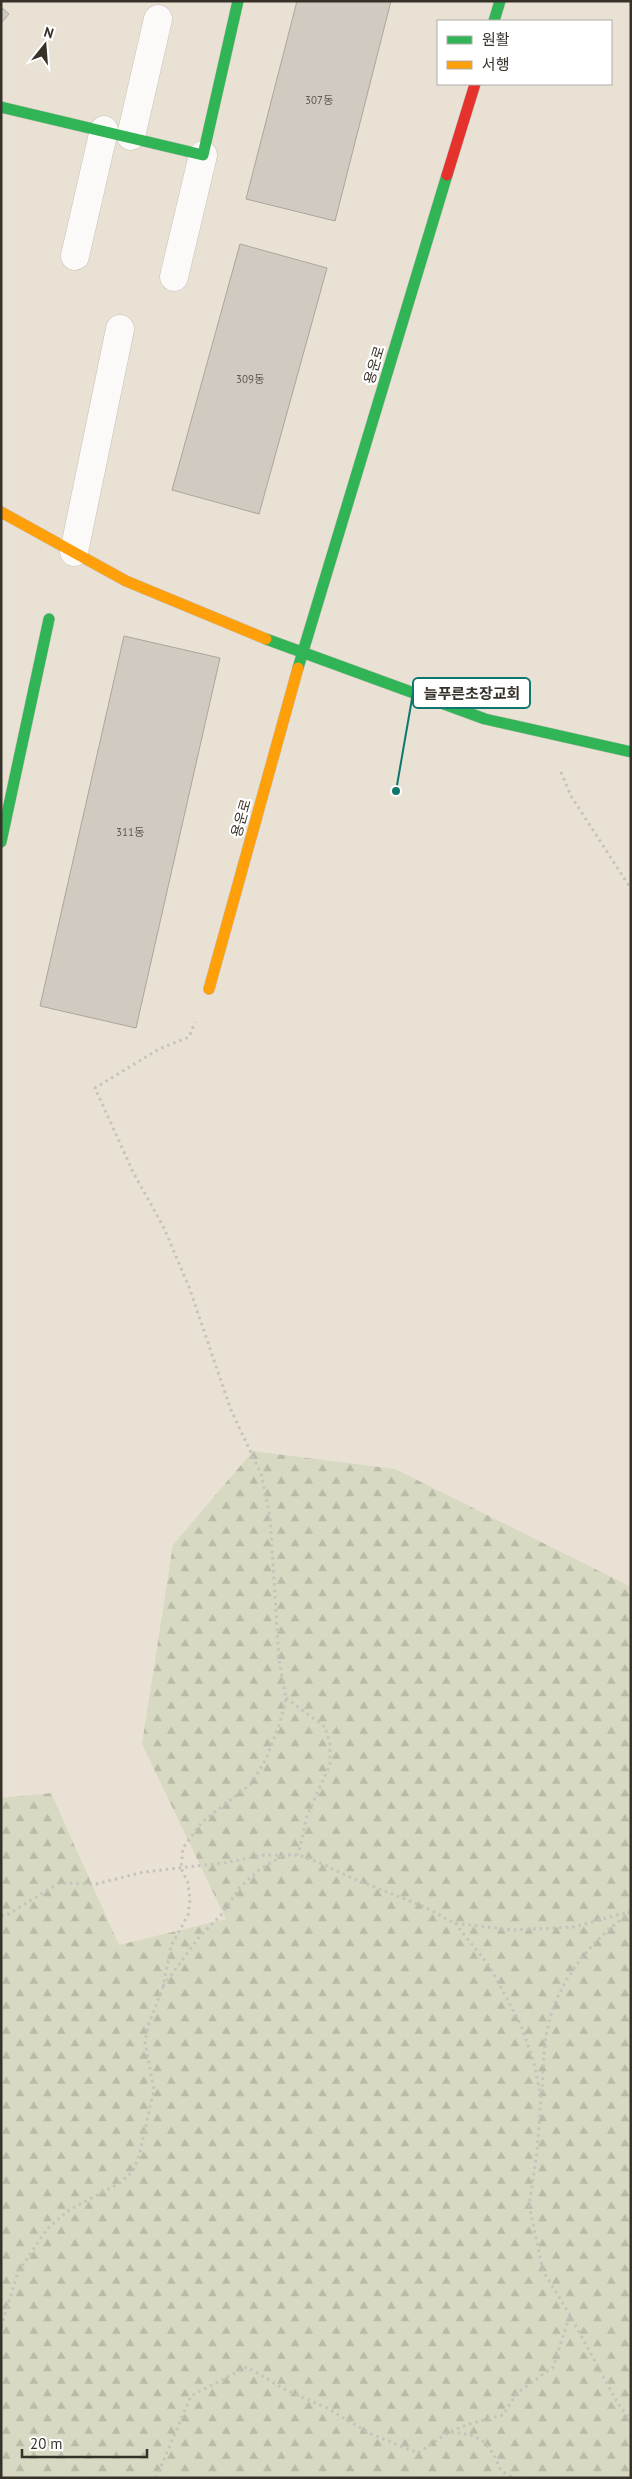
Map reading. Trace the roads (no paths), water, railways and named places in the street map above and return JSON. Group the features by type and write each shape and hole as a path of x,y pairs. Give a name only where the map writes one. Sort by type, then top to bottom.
{"street":[{"path":"174,277 238,1"},
{"path":"494,20 500,1"},
{"path":"131,136 158,19"},
{"name":"용운로","path":"209,989 302,654 475,85"},
{"path":"1,107 131,136 203,155"},
{"path":"75,256 104,130"},
{"path":"74,552 120,329"},
{"path":"1,512 126,581 302,654 485,719 631,752"},
{"path":"1,842 10,757 49,619"}],"place":[{"name":"늘푸른초장교회","path":"396,791"}]}
